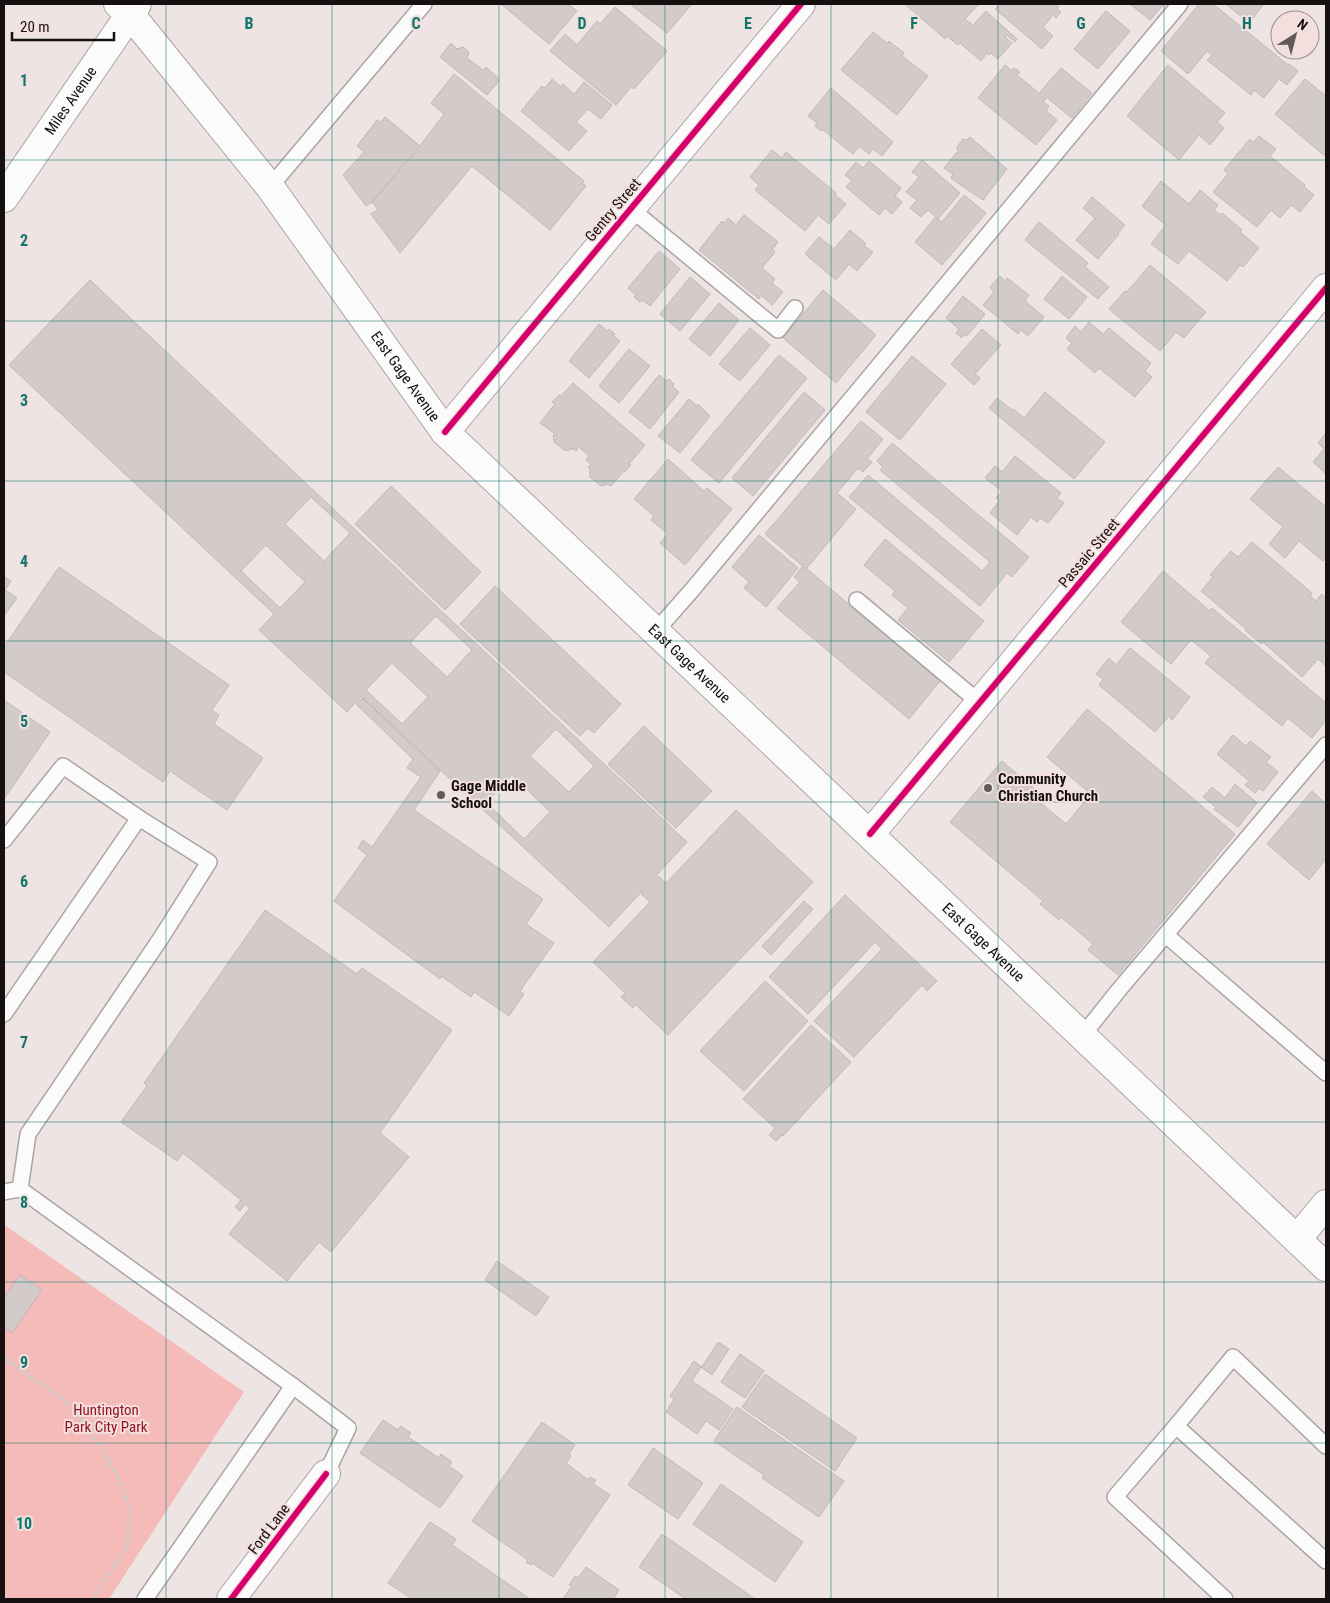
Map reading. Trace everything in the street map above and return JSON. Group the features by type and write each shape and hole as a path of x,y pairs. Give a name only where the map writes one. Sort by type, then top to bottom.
{"main road":[{"name":"Gentry Street","path":"445,432 801,4"},
{"name":"East Gage Avenue","path":"128,7 270,187 445,432 1326,1267"},
{"name":"Miles Avenue","path":"4,197 128,7"},
{"name":"Passaic Street","path":"870,834 1326,288"},
{"path":"1297,1240 1326,1204"},
{"name":"Ford Lane","path":"231,1599 326,1474"}],"lane":[{"path":"270,187 424,4"},
{"path":"656,632 1180,4"},
{"path":"631,209 778,330 794,308"},
{"path":"857,600 980,703"},
{"path":"1083,1035 1326,745"},
{"path":"4,840 63,766 139,818 209,862 161,938 28,1134 20,1189"},
{"path":"4,1014 139,818"},
{"path":"1166,935 1326,1073"},
{"path":"4,1192 20,1189 348,1428 326,1474"},
{"path":"1225,1599 1115,1497 1233,1358 1326,1446"},
{"path":"145,1599 292,1386"},
{"path":"1176,1426 1326,1561"}],"path":[{"path":"4,1358 64,1400 104,1452 120,1482 129,1506 128,1545 92,1599"}],"green space":[{"name":"Huntington Park City Park","path":"6,1226 244,1392 109,1599 4,1599 4,1230"}],"building":[{"path":"501,4 568,4 577,11 549,44"},
{"path":"630,4 692,4 667,33"},
{"path":"905,4 976,4 978,5 965,19 973,25 986,11 1017,39 1015,42 1007,35 1005,37 1012,43 998,59 991,53 989,55 987,53 981,61 960,43 958,45 947,36 945,39"},
{"path":"1000,4 1055,4 1061,12 1056,18 1053,15 1043,27 1053,36 1042,49 995,9"},
{"path":"1130,4 1164,4 1150,20"},
{"path":"1199,4 1213,4 1270,50 1270,60 1282,60 1298,71 1287,85 1279,79 1264,98 1254,90 1251,95 1207,60 1212,55 1207,51 1188,74 1161,51"},
{"path":"1226,4 1264,4 1249,23"},
{"path":"615,7 667,51 634,89 631,87 616,105 550,51 565,34 577,45 597,21 600,24"},
{"path":"1106,11 1130,31 1098,69 1074,49"},
{"path":"873,32 888,44 889,41 904,53 902,56 928,76 897,115 841,70"},
{"path":"451,43 457,49 463,47 469,52 467,58 483,70 486,67 497,77 499,81 487,95 440,57"},
{"path":"1005,65 1012,71 1014,68 1020,72 1017,75 1046,99 1043,102 1049,106 1046,111 1057,120 1036,145 978,98"},
{"path":"1168,65 1225,113 1217,122 1224,128 1210,145 1199,135 1179,160 1127,116"},
{"path":"1061,68 1092,93 1072,118 1040,92"},
{"path":"454,74 584,181 582,183 586,186 550,230 472,166 400,253 371,214 378,210 372,202 420,146 444,114 431,103"},
{"path":"552,79 561,87 563,84 574,94 584,82 612,105 601,119 588,109 576,122 587,131 569,151 521,111 542,86 545,88"},
{"path":"1305,79 1326,96 1326,157 1275,114"},
{"path":"831,88 893,142 882,156 873,149 869,154 859,146 853,154 822,129 821,131 815,126 817,123 808,116"},
{"path":"385,117 420,146 372,202 366,206 343,175 364,152 357,146 377,120 381,122"},
{"path":"1259,136 1276,149 1270,156 1305,185 1304,187 1314,195 1300,212 1291,205 1280,218 1271,210 1257,227 1213,192 1228,174 1224,170 1250,139 1253,142"},
{"path":"970,137 1007,169 983,200 951,178 953,174 944,168 958,151 957,147 963,139 967,140"},
{"path":"772,150 782,158 786,152 836,193 835,195 846,204 829,224 818,215 805,231 755,190 759,185 750,177"},
{"path":"922,160 960,193 938,219 928,210 921,217 910,208 917,200 906,192 919,177 912,172"},
{"path":"869,161 901,188 895,196 902,202 892,214 885,208 879,215 846,187 852,180 845,175 856,162 863,168"},
{"path":"1161,181 1189,204 1200,190 1218,205 1214,210 1220,215 1222,213 1259,248 1243,267 1240,265 1227,281 1189,251 1178,264 1151,244 1166,225 1142,206"},
{"path":"964,195 986,213 942,265 915,242 935,218 942,222"},
{"path":"1092,197 1125,225 1098,259 1076,240 1095,218 1083,208"},
{"path":"744,215 778,242 772,250 775,252 762,268 775,279 772,283 783,292 772,305 761,295 759,299 699,250 722,221 724,223 728,218 736,225"},
{"path":"1039,222 1088,263 1085,267 1109,287 1098,299 1025,240"},
{"path":"850,230 866,244 864,246 873,252 857,271 849,264 836,280 805,254 819,237 834,249"},
{"path":"659,251 680,269 650,306 642,300 640,302 634,297 636,295 628,288"},
{"path":"1150,265 1206,312 1184,338 1176,332 1160,351 1109,309 1125,291 1127,292"},
{"path":"1000,276 1005,281 1007,278 1029,295 1025,301 1044,317 1028,336 1021,330 1018,334 983,305 994,292 990,287"},
{"path":"1062,276 1087,297 1069,319 1044,299"},
{"path":"690,277 710,294 680,331 660,314"},
{"path":"90,280 687,842 609,927 361,696 347,712 259,630 274,614 9,365","holes":["311,497 350,533 324,561 285,524","266,545 305,582 280,608 241,571","436,616 472,650 447,677 410,643","392,663 428,697 402,724 366,690","556,729 594,766 569,792 530,756","512,775 550,812 524,839 486,802"]},
{"path":"823,290 876,335 836,383 783,338"},
{"path":"963,296 985,314 967,336 964,334 962,338 956,333 959,329 946,318"},
{"path":"719,303 739,320 710,356 689,339"},
{"path":"1089,322 1103,334 1109,328 1151,363 1145,371 1152,377 1135,397 1099,368 1095,373 1067,349 1072,343 1066,338 1075,326 1081,332"},
{"path":"599,324 607,331 609,329 615,334 613,336 620,341 589,378 569,361"},
{"path":"750,328 770,345 740,381 719,364"},
{"path":"982,329 1001,345 975,374 980,378 974,385 951,364"},
{"path":"629,349 650,366 619,403 599,386"},
{"path":"779,355 807,378 719,483 691,460"},
{"path":"912,356 946,384 900,440 866,412"},
{"path":"659,375 667,381 669,379 674,384 672,386 679,392 650,429 629,412"},
{"path":"573,383 645,445 629,464 631,465 611,486 605,483 606,485 601,486 590,477 590,469 588,467 591,464 586,460 589,456 579,447 576,451 573,448 572,450 570,448 570,450 564,450 554,442 553,435 557,435 540,423 555,404 552,402 559,395 561,396"},
{"path":"804,392 825,410 753,496 732,478"},
{"path":"1045,392 1105,442 1074,479 989,408 997,398 1024,418"},
{"path":"689,399 697,406 698,404 710,416 680,453 658,436"},
{"path":"861,421 883,439 867,459 872,462 863,472 858,468 837,493 856,509 806,569 765,534"},
{"path":"1326,433 1326,474 1313,462 1324,449 1318,443"},
{"path":"892,443 1029,557 1012,577 1007,573 980,606 849,497 868,475 982,571 990,562 880,470 883,467 877,461"},
{"path":"1015,456 1061,493 1057,498 1064,503 1048,523 1040,518 1037,522 1031,517 1017,535 990,513 1000,500 996,498 1002,491 985,478 995,466 1002,472"},
{"path":"668,459 704,491 707,488 732,509 685,565 660,543 668,534 651,520 654,516 634,499"},
{"path":"1278,467 1326,507 1326,558 1323,561 1299,541 1285,558 1269,544 1283,527 1250,499"},
{"path":"391,486 481,572 445,610 355,524"},
{"path":"759,535 798,568 766,607 744,588 749,582 732,567"},
{"path":"885,539 984,621 949,662 898,620 908,608 892,595 895,591 864,565"},
{"path":"1252,542 1312,593 1310,596 1316,601 1322,594 1326,598 1326,666 1318,659 1302,677 1201,591 1213,577 1210,575 1231,551 1238,557"},
{"path":"59,567 229,685 212,710 219,715 214,724 263,758 227,810 170,771 163,782 4,672 4,647"},
{"path":"802,567 806,571 807,569 940,681 909,719 777,608 800,582 794,577"},
{"path":"1163,571 1210,611 1212,608 1326,703 1326,720 1312,738 1288,718 1282,726 1205,663 1211,656 1191,640 1171,664 1121,622"},
{"path":"4,576 11,581 5,590 17,598 4,616"},
{"path":"495,586 621,704 594,733 588,728 580,736 460,624"},
{"path":"1130,648 1190,697 1172,720 1169,716 1155,732 1099,685 1103,679 1096,674 1109,658 1116,665"},
{"path":"362,698 440,771 414,810 543,899 526,924 554,943 520,991 524,994 509,1016 474,992 471,997 441,976 440,979 334,901 367,855 358,848 363,840 372,847 421,777 407,768 413,759 356,704"},
{"path":"4,700 50,732 4,799"},
{"path":"1087,709 1235,834 1118,975 1088,950 1093,944 1061,917 1059,920 1040,904 1043,901 950,822 1002,761 1045,798 1041,803 1066,824 1091,794 1047,757"},
{"path":"644,726 712,791 676,828 608,764"},
{"path":"1233,735 1246,746 1250,741 1271,757 1266,762 1278,772 1263,791 1259,788 1255,793 1245,785 1249,781 1217,754"},
{"path":"1235,784 1257,803 1238,827 1214,809 1216,807 1203,797 1212,787 1225,798"},
{"path":"1312,791 1326,804 1326,859 1309,880 1267,844"},
{"path":"736,810 813,882 668,1035 636,1005 633,1008 621,997 625,993 593,962 650,902 641,894 658,876 666,883"},
{"path":"845,895 937,981 927,991 922,985 854,1057 814,1021 882,949 875,942 808,1014 769,977"},
{"path":"804,901 813,909 771,955 762,946"},
{"path":"265,910 357,974 362,968 452,1030 380,1133 409,1157 331,1252 319,1242 287,1281 229,1234 250,1208 245,1204 240,1211 235,1207 241,1200 183,1153 177,1161 121,1122 147,1086 144,1083"},
{"path":"765,981 808,1021 744,1091 700,1051"},
{"path":"811,1025 851,1062 783,1136 776,1141 769,1135 775,1128 743,1099"},
{"path":"497,1261 549,1297 536,1316 485,1280"},
{"path":"20,1275 42,1290 12,1333 4,1327 4,1298"},
{"path":"718,1342 729,1349 712,1375 701,1367 692,1381 733,1409 719,1430 706,1421 697,1434 666,1412 674,1399 670,1396 694,1361 702,1367"},
{"path":"740,1354 764,1371 745,1398 721,1382"},
{"path":"765,1374 857,1438 835,1471 742,1407"},
{"path":"737,1407 844,1481 819,1517 762,1478 764,1475 714,1441"},
{"path":"383,1420 398,1430 401,1426 411,1433 408,1437 439,1458 441,1454 452,1462 449,1466 463,1476 440,1508 360,1453"},
{"path":"542,1422 575,1445 566,1463 588,1480 590,1477 596,1480 593,1484 610,1495 553,1577 532,1563 531,1565 526,1562 528,1560 472,1521"},
{"path":"653,1448 703,1483 678,1519 628,1485"},
{"path":"721,1484 803,1542 775,1582 693,1524"},
{"path":"430,1522 456,1539 452,1545 530,1599 412,1599 388,1583"},
{"path":"662,1534 755,1599 686,1599 639,1567"},
{"path":"586,1567 619,1590 613,1599 563,1599 572,1586 569,1585 575,1576 578,1578"}],"cycle path":[{"path":"445,432 801,4"},
{"path":"870,834 1326,288"},
{"path":"231,1599 326,1474"}],"place":[{"name":"Community Christian Church","path":"988,788"},
{"name":"Gage Middle School","path":"441,795"}]}
